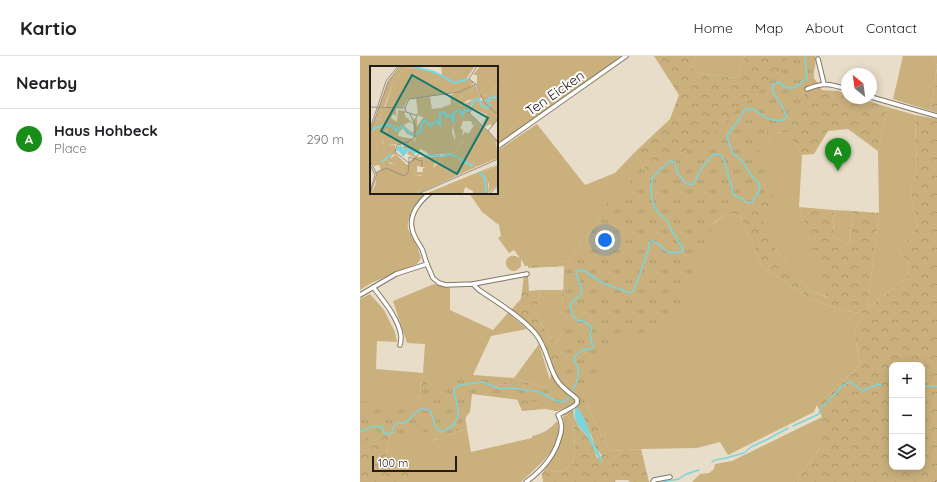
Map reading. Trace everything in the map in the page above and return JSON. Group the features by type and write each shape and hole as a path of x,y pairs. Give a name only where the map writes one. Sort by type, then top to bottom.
{"lane":[{"name":"Ten Eicken","path":"498,146 626,56"},
{"path":"818,59 824,84"},
{"path":"807,89 816,85 824,84 841,87"},
{"path":"877,99 937,116"},
{"path":"429,194 417,207 414,213 412,225 413,233 422,250 433,278 439,283 446,285 473,284 527,274"},
{"path":"360,295 396,274 427,264"},
{"path":"473,284 522,321 535,333 541,343 556,380 578,401 572,407 558,414 561,423 561,430 558,443 553,454 542,468 526,482"},
{"path":"373,287 390,310 395,320 400,331 400,345"},
{"path":"653,482 654,480 670,476"}],"green space":[{"path":"360,56 621,56 610,66 498,143 498,66 370,66 370,194 426,194 413,209 408,225 408,229 413,237 421,258 417,264 371,283 360,290"},
{"path":"654,56 696,56 692,67 697,73 737,78 745,56 813,56 814,78 822,90 841,92 841,104 877,104 887,107 878,151 848,129 828,131 814,154 802,155 787,132 774,133 759,155 774,185 772,203 761,219 778,253 812,292 827,297 799,207 833,210 834,237 849,245 853,211 879,213 867,309 907,277 909,264 898,250 913,233 917,224 910,193 917,171 915,115 937,119 937,482 794,482 818,451 823,428 822,417 817,405 860,365 854,331 864,314 841,310 809,298 763,267 739,215 725,214 706,229 602,343 575,394 556,375 548,351 542,341 531,326 511,310 521,299 524,275 528,275 529,291 540,290 537,318 556,344 566,327 561,290 567,289 568,266 528,268 528,265 568,261 601,217 596,207 642,194 649,173 634,153 670,119 679,95"},
{"path":"696,56 745,56 737,78 697,73 692,67"},
{"path":"788,56 815,56 816,60 812,83 794,112 784,123 769,129 761,141 759,152 766,169 768,193 757,209 748,210 741,207 716,218 673,323 607,345 584,408 472,394 470,412 446,442 414,427 401,436 383,436 376,430 364,441 360,441 360,403 419,404 421,391 434,384 466,373 472,376 493,379 505,384 518,381 532,387 539,386 549,390 551,388 549,382 551,374 561,374 564,267 642,166 650,171 661,163 683,154 725,125 733,113 758,93 781,70"},
{"path":"903,56 933,56 937,66 931,111 893,99"},
{"path":"933,56 937,56 937,66"},
{"path":"937,66 937,113 931,111"},
{"path":"887,107 915,115 917,171 910,193 917,224 913,233 898,250 909,264 907,277 867,309 879,213 878,151"},
{"path":"537,124 585,185 615,173 634,153 649,173 601,217 568,261 525,266 521,259 521,266 518,270 514,271 508,269 506,266 507,260 512,256 520,258 514,250 509,253 498,238 501,236 499,225 482,212 470,194 498,194 498,150"},
{"path":"787,132 802,155 799,207 828,297 812,292 778,253 760,219 772,203 759,155 774,133"},
{"path":"833,210 853,211 849,245 834,237"},
{"path":"725,214 739,215 763,267 809,298 841,310 864,314 854,331 860,365 817,405 814,412 728,455 720,442 697,448 610,451 585,402 591,357 706,230"},
{"path":"434,284 450,288 450,310 493,330 508,313 527,329 491,336 473,375 430,390 423,374 418,407 360,425 360,299 370,294 384,310 395,332 397,342 377,341 376,369 423,373 425,344 407,343 393,301"},
{"path":"540,290 561,290 566,327 556,344 537,318"},
{"path":"539,344 552,387 551,390 514,378"},
{"path":"423,373 430,390 473,375 514,378 551,390 575,403 569,407 557,411 545,409 522,411 517,399 497,397 479,389 462,398 467,429 430,441 424,419 388,439 389,447 384,460 389,472 410,465 415,479 414,482 360,482 360,425 418,408"},
{"path":"582,402 585,402 610,451 641,449 649,482 616,480 615,482 543,482 542,474 545,469 559,472 572,466 575,451 573,422 568,416 563,415 573,410 574,417 579,427 593,446 597,458 602,456 595,447 592,437 578,408 575,408"},
{"path":"563,415 568,416 573,422 575,451 572,466 559,472 545,469 560,444 564,422"},
{"path":"822,417 824,428 818,451 794,482 692,482 700,474 709,473 714,469 715,464 732,461"},
{"path":"424,418 431,441 467,429 471,452 532,438 532,436 543,433 557,421 559,430 558,438 554,447 542,463 521,482 414,482 414,479 398,468 389,472 384,460 389,447 388,439"}],"water":[{"path":"575,408 578,408 584,418 603,464 587,436 577,423"}],"waterway":[{"path":"360,432 376,426 382,427 384,433 392,433 393,427 397,423 405,423 420,409 430,410 436,427 442,432 445,431 451,427 458,415 454,389 459,385 483,382 500,389 512,388 540,392 556,401 564,402 567,400 575,385 579,373 574,357 582,350 592,349 593,347 590,335 592,328 589,324 576,320 572,314 570,306 582,293 576,274 577,271 583,270 603,283 630,293 634,290 649,248 649,243 652,241 656,242 666,251 674,253 681,252 683,249 669,226 668,221 659,214 653,204 651,192 652,178 670,161 675,162 677,173 685,183 692,185 700,170 714,154 719,154 723,157 734,195 743,199 747,203 752,202 760,189 759,183 751,175 742,161 733,153 727,135 737,123 745,109 754,109 765,117 773,120 784,120 787,118 773,93 772,87 774,84 779,82 787,88 794,88 807,78 805,56"},
{"path":"793,426 819,414 820,408 829,401 830,398 842,386 850,382 863,391 878,384 881,385"},
{"path":"925,386 937,386"},
{"path":"712,462 744,453 751,447 788,428"},
{"path":"662,482 679,479 686,474 699,470"}],"place":[{"name":"Haus Hohbeck","path":"838,171"}]}
